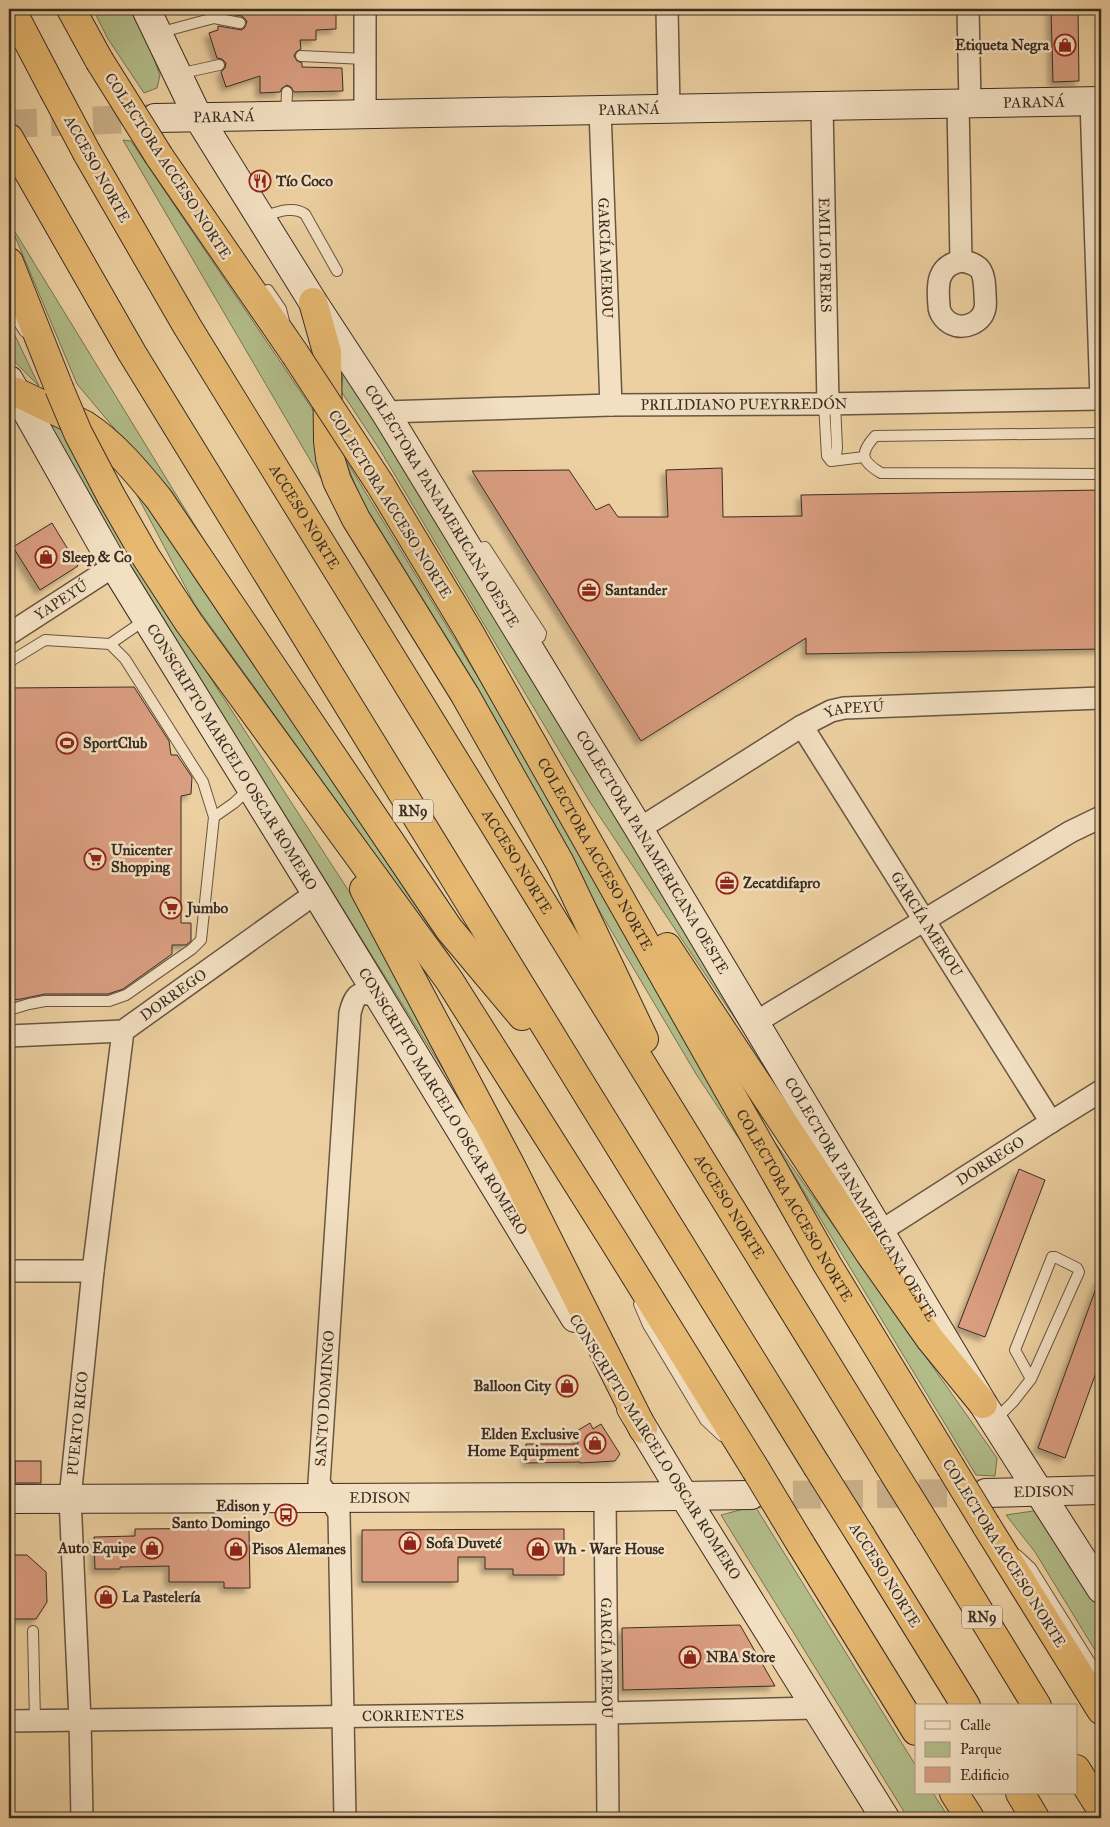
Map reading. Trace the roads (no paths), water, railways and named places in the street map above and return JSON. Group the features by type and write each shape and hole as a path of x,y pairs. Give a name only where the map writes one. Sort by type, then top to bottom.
{"highway":[{"name":"ACCESO NORTE","path":"12,9 87,153 187,326 1036,1704"},
{"name":"COLECTORA ACCESO NORTE","path":"71,9 97,58 159,157 294,353 380,484 468,630 818,1246 987,1527 1101,1710"},
{"path":"77,9 97,58"},
{"name":"ACCESO NORTE","path":"13,145 132,352 581,1084 965,1704"},
{"path":"9,262 78,432 111,496 146,557 189,623 449,980 612,1238 754,1478 800,1543 915,1729"},
{"path":"314,302 327,352 328,441 330,458 337,481 356,519 465,695 560,863 706,1169"},
{"path":"11,390 85,425 128,461 159,499 449,929 581,1084"},
{"path":"539,755 870,1254 930,1338 989,1412"},
{"path":"296,768 402,958 510,1164 643,1428"},
{"path":"1078,1772 1101,1809"},
{"path":"955,1794 970,1818"},
{"path":"1021,1794 1035,1818"}],"street":[{"name":"COLECTORA PANAMERICANA OESTE","path":"146,9 198,117 470,550 756,1022 989,1412 1101,1589"},
{"path":"365,9 365,114"},
{"path":"667,9 669,109"},
{"path":"961,261 968,9"},
{"path":"1096,101 1101,400"},
{"name":"PARANÁ","path":"155,118 198,117 286,104 365,114 1096,101"},
{"name":"EMILIO FRERS","path":"822,106 829,404"},
{"name":"GARCÍA MEROU","path":"600,110 610,404"},
{"name":"CONSCRIPTO MARCELO OSCAR ROMERO","path":"11,390 146,620 251,787 378,998 816,1708 870,1806 885,1818"},
{"name":"PRILIDIANO PUEYRREDÓN","path":"385,412 610,404 829,404 1101,400"},
{"name":"YAPEYÚ","path":"9,634 114,566"},
{"name":"YAPEYÚ","path":"639,829 802,726 831,711 844,708 1101,698"},
{"name":"GARCÍA MEROU","path":"802,726 1051,1122"},
{"path":"756,1022 1070,832 1101,817"},
{"name":"DORREGO","path":"123,1031 316,893"},
{"name":"SANTO DOMINGO","path":"345,1818 339,1513 318,1483 350,1013 352,1006 361,994 367,992 378,998"},
{"path":"9,1036 123,1031"},
{"name":"PUERTO RICO","path":"82,1818 80,1720 70,1498 93,1270 123,1031"},
{"name":"DORREGO","path":"881,1231 1101,1091"},
{"path":"9,1271 93,1270"},
{"name":"EDISON","path":"9,1499 605,1498 684,1496 754,1478"},
{"name":"EDISON","path":"986,1493 1101,1490"},
{"name":"GARCÍA MEROU","path":"605,1498 608,1818"},
{"name":"CORRIENTES","path":"9,1721 607,1713 816,1708"}],"lane":[{"path":"157,33 214,18 240,23"},
{"path":"301,56 365,59"},
{"path":"177,75 219,65"},
{"path":"159,157 199,195"},
{"path":"261,218 279,211 297,209 305,214 337,271"},
{"path":"260,279 281,309 294,353"},
{"path":"9,302 15,316 57,384"},
{"path":"829,404 827,456 831,461 864,457"},
{"path":"1101,433 875,436 866,447 864,457 868,465 881,474 1101,474"},
{"path":"9,662 45,640 110,644 146,620"},
{"path":"9,1010 45,1001 109,1000 126,995 202,940 214,817 203,782 126,659 110,644"},
{"path":"214,817 234,803 251,787"},
{"path":"989,1412 1014,1402 1031,1380 1079,1272 1077,1268 1055,1257 1052,1258 1015,1350 1031,1380"},
{"path":"987,1527 1031,1568 1093,1667 1101,1688"},
{"path":"33,1631 35,1720"}],"tunnel":[{"path":"9,124 155,118"},
{"path":"751,1495 986,1493"}],"place":[{"name":"Etiqueta Negra","path":"1065,45"},
{"name":"Tío Coco","path":"260,181"},
{"name":"Sleep & Co","path":"46,557"},
{"name":"Santander","path":"589,590"},
{"name":"SportClub","path":"67,743"},
{"name":"Unicenter Shopping","path":"95,859"},
{"name":"Zecatdifapro","path":"727,883"},
{"name":"Jumbo","path":"171,908"},
{"name":"Balloon City","path":"567,1386"},
{"name":"Elden Exclusive Home Equipment","path":"595,1443"},
{"name":"Edison y Santo Domingo","path":"286,1515"},
{"name":"Sofa Duveté","path":"410,1543"},
{"name":"Auto Equipe","path":"152,1548"},
{"name":"Pisos Alemanes","path":"236,1549"},
{"name":"Wh - Ware House","path":"538,1549"},
{"name":"La Pastelería","path":"106,1597"},
{"name":"NBA Store","path":"690,1657"}]}
